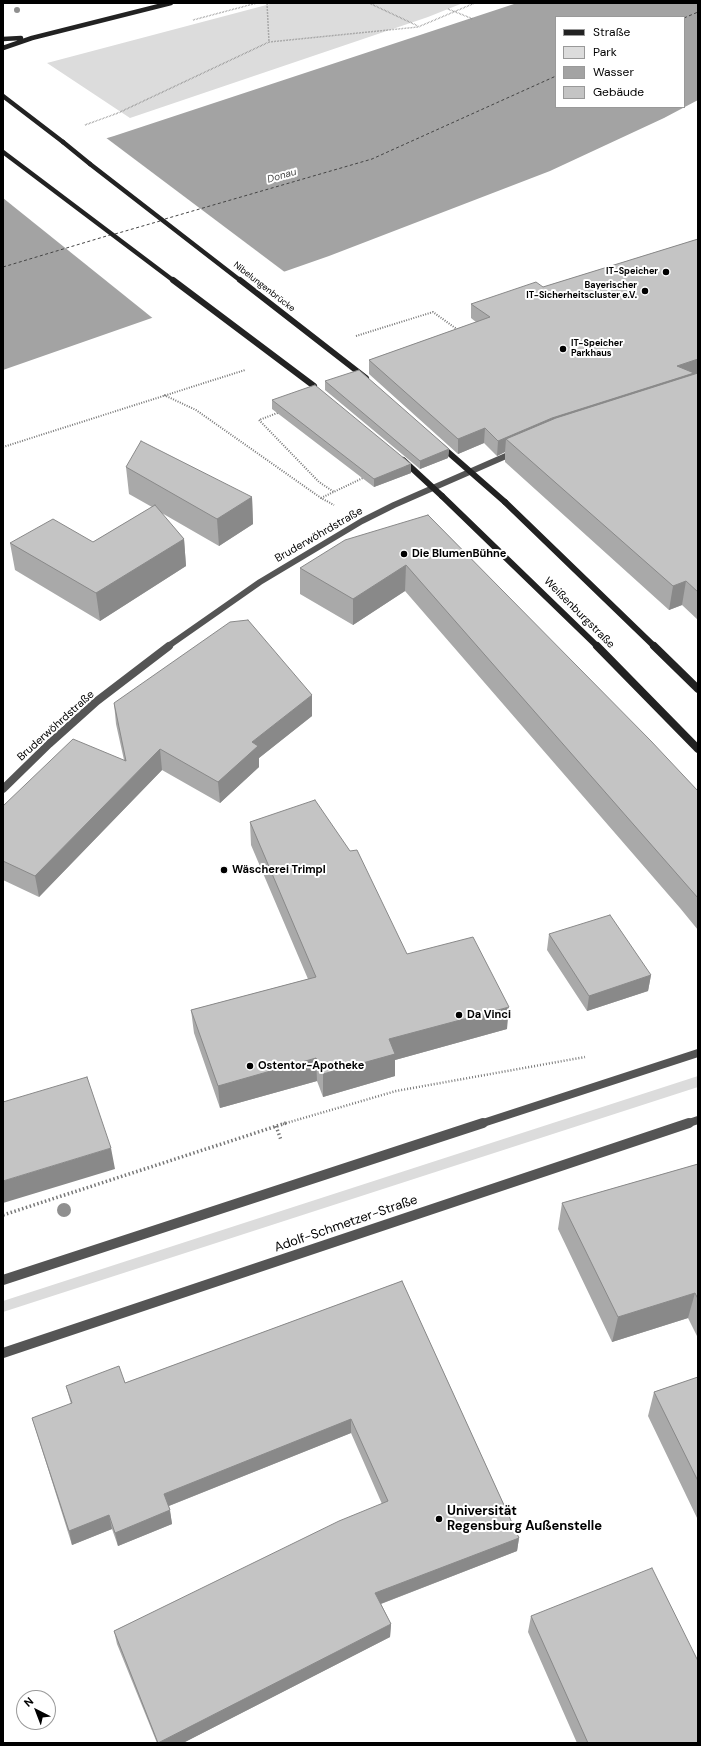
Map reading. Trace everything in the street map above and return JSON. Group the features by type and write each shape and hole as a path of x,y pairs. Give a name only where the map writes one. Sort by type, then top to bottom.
{"main road":[{"path":"3,48 32,38 171,3"},
{"path":"3,39 32,38"},
{"name":"Nibelungenbrücke","path":"3,96 369,381"},
{"path":"3,152 320,391"},
{"path":"433,439 505,502 698,689"},
{"name":"Weißenburgstraße","path":"398,455 568,616 698,749"}],"street":[{"name":"Bruderwöhrdstraße","path":"3,789 49,744 98,701 184,634 260,582 362,521 394,504 524,448"},
{"path":"3,1280 698,1053"},
{"name":"Adolf-Schmetzer-Straße","path":"3,1353 698,1120"}],"path":[{"path":"267,3 269,42"},
{"path":"369,3 418,27"},
{"path":"82,126 118,114 269,42 418,27 475,3"},
{"path":"448,9 473,19"},
{"path":"3,446 164,394 196,410 321,498 362,521"},
{"path":"287,410 259,420 319,482 334,492"},
{"path":"321,498 368,475"},
{"path":"3,1215 276,1126 396,1091 592,1056"},
{"path":"276,1126 281,1140"}],"green space":[{"path":"274,3 463,3 428,17 130,118 47,63"},
{"path":"698,1076 698,1087 3,1312 3,1301"}],"water":[{"name":"Donau","path":"517,3 698,3 698,100 685,107 685,16 555,16 555,108 683,108 664,118 550,171 329,256 3,370 3,169 114,136"}],"pier":[{"path":"105,137 286,273 155,320 3,198 3,167"}],"building":[{"path":"698,239 698,359 677,366 694,373 552,418 498,441 485,428 458,439 369,360 490,317 471,304 536,282 543,287"},
{"path":"359,370 449,449 420,461 325,381"},
{"path":"698,373 698,592 686,581 673,586 506,439 556,418"},
{"path":"315,385 411,464 374,479 272,400"},
{"path":"141,441 252,497 217,519 126,467"},
{"path":"155,505 184,539 96,593 10,543 53,519 93,542"},
{"path":"428,515 651,741 698,791 698,898 406,565 353,599 300,568 345,540"},
{"path":"248,620 312,695 252,742 258,746 218,782 160,749 35,876 3,861 3,806 73,739 126,761 114,703 230,622"},
{"path":"315,800 350,851 357,850 407,954 473,937 509,1007 389,1039 395,1054 323,1074 316,1058 218,1086 191,1010 316,977 250,822"},
{"path":"610,915 651,975 589,996 549,934"},
{"path":"87,1077 111,1148 3,1181 3,1102"},
{"path":"698,1164 698,1299 695,1293 618,1317 562,1203"},
{"name":"Universität Regensburg Außenstelle","path":"402,1281 519,1538 375,1593 391,1624 158,1743 114,1631 339,1521 388,1501 351,1419 164,1494 170,1510 115,1533 109,1515 69,1531 32,1418 72,1403 66,1386 119,1366 125,1383"},
{"path":"698,1377 698,1481 654,1392"},
{"path":"652,1568 698,1661 698,1743 588,1743 531,1616"}],"ferry route":[{"path":"685,18 698,12"},
{"path":"165,219 372,159 555,76"},
{"path":"115,234 160,221"},
{"path":"3,267 110,235"}],"place":[{"name":"IT-Speicher","path":"666,272"},
{"name":"Bayerischer IT-Sicherheitscluster e.V.","path":"645,291"},
{"name":"IT-Speicher Parkhaus","path":"563,349"},
{"name":"Die BlumenBühne","path":"404,554"},
{"name":"Wäscherei Trimpl","path":"224,870"},
{"name":"Da Vinci","path":"459,1015"},
{"name":"Ostentor-Apotheke","path":"250,1066"},
{"name":"Universität Regensburg Außenstelle","path":"439,1519"}]}
